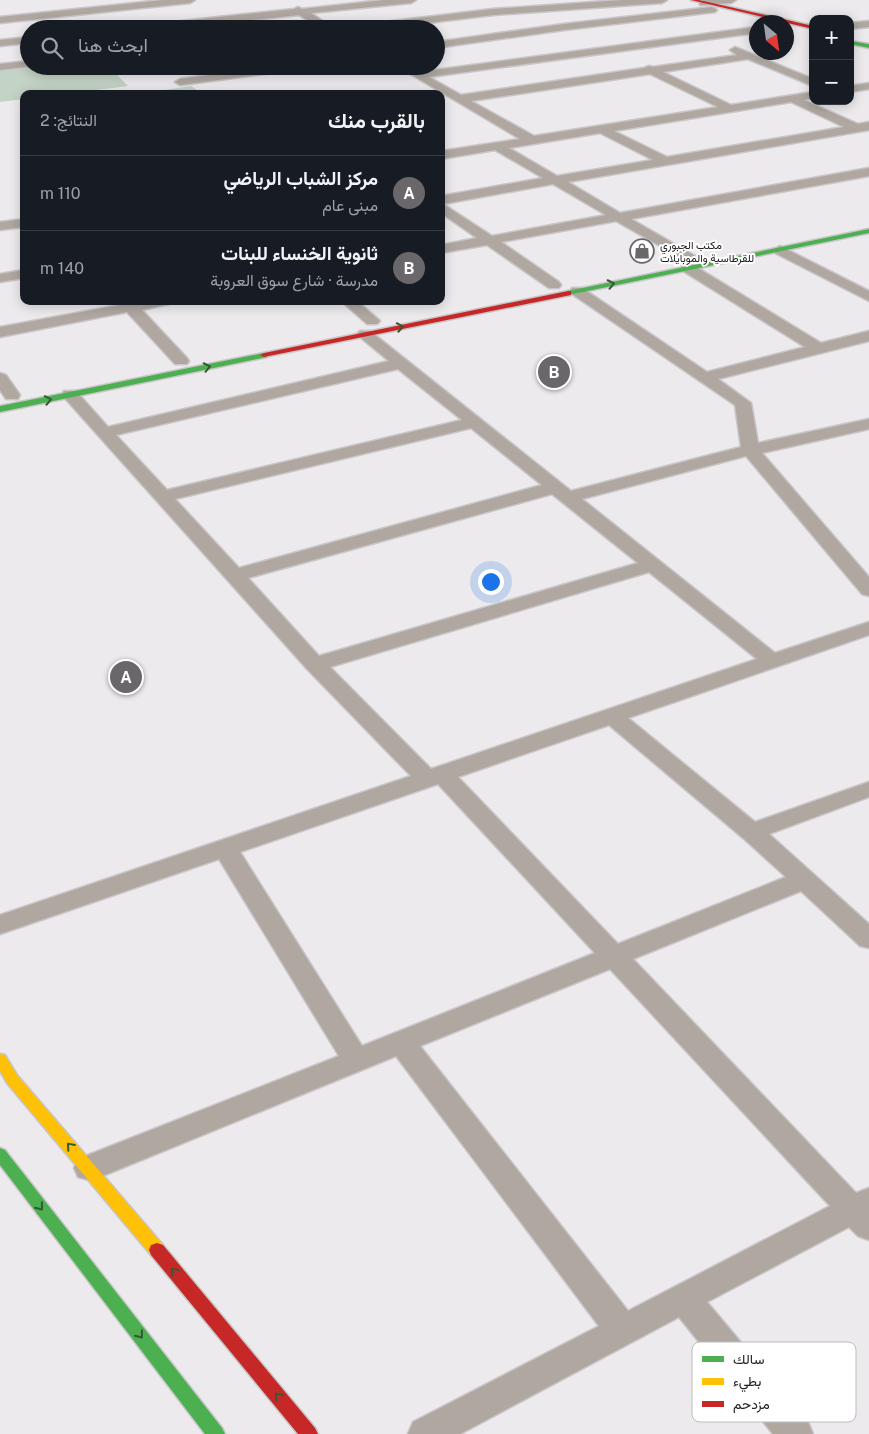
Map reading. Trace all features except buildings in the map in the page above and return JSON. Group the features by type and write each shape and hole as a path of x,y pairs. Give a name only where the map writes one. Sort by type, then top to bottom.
{"main road":[{"path":"698,4 749,17"},
{"path":"698,4 809,27"},
{"path":"794,29 809,32"},
{"path":"854,38 869,42"},
{"path":"854,43 869,46"},
{"path":"6,396 181,361 577,291 689,264 867,231"},
{"path":"0,409 70,395 554,285 780,250 867,231"},
{"path":"0,1059 12,1079 89,1168 309,1434"},
{"path":"0,1154 10,1184 216,1434"}],"street":[{"path":"100,0 112,12"},
{"path":"0,20 112,12 190,0"},
{"path":"224,20 411,0"},
{"path":"426,20 524,9 662,0"},
{"path":"445,44 655,16 698,4 731,0"},
{"path":"290,4 315,20"},
{"path":"479,4 493,12"},
{"path":"524,9 591,39 729,108"},
{"path":"655,16 749,56"},
{"path":"854,26 869,24"},
{"path":"445,71 749,31"},
{"path":"0,43 20,41"},
{"path":"459,99 749,56"},
{"path":"758,60 809,81"},
{"path":"0,66 20,65"},
{"path":"180,82 233,75"},
{"path":"418,75 444,90"},
{"path":"854,88 869,86"},
{"path":"445,91 531,140"},
{"path":"445,154 809,96"},
{"path":"791,98 865,129"},
{"path":"602,129 666,161"},
{"path":"445,199 865,129"},
{"path":"497,146 618,217 819,349"},
{"path":"445,248 869,172"},
{"path":"0,214 20,211"},
{"path":"445,211 554,285"},
{"path":"0,226 20,224"},
{"path":"780,250 869,298"},
{"path":"0,278 20,275"},
{"path":"577,291 743,403 750,450 869,590"},
{"path":"0,332 123,305"},
{"path":"129,305 181,361"},
{"path":"351,305 369,328 402,363 772,661"},
{"path":"705,377 869,336"},
{"path":"104,433 402,363"},
{"path":"0,378 6,396"},
{"path":"70,395 315,664 435,776 864,1212 684,1299 426,1434"},
{"path":"162,497 475,422"},
{"path":"234,576 562,492 869,424"},
{"path":"315,664 653,565"},
{"path":"0,925 869,628"},
{"path":"612,716 752,832 869,939"},
{"path":"752,832 869,789"},
{"path":"225,848 356,1060"},
{"path":"89,1168 804,880"},
{"path":"401,1042 623,1331"},
{"path":"684,1299 719,1342"},
{"path":"785,1422 795,1434"}],"green space":[{"path":"20,67 20,75 117,75 128,86 97,90 20,90 20,100 0,102 0,68"},
{"path":"191,86 197,90 164,90"}],"traffic: fast":[{"path":"854,43 869,46"},
{"path":"568,293 869,231"},
{"path":"0,409 264,355"},
{"path":"0,1154 216,1434"}],"traffic: slow":[{"path":"0,1059 12,1079 157,1250"}],"traffic: jam":[{"path":"693,0 809,27"},
{"path":"264,355 568,293"},
{"path":"157,1250 309,1434"}],"place":[{"name":"مكتب الجبوري للقرطاسية والموبايلات","path":"642,251"},
{"name":"ثانوية الخنساء للبنات","path":"554,372"},
{"name":"مركز الشباب الرياضي","path":"126,677"}]}
